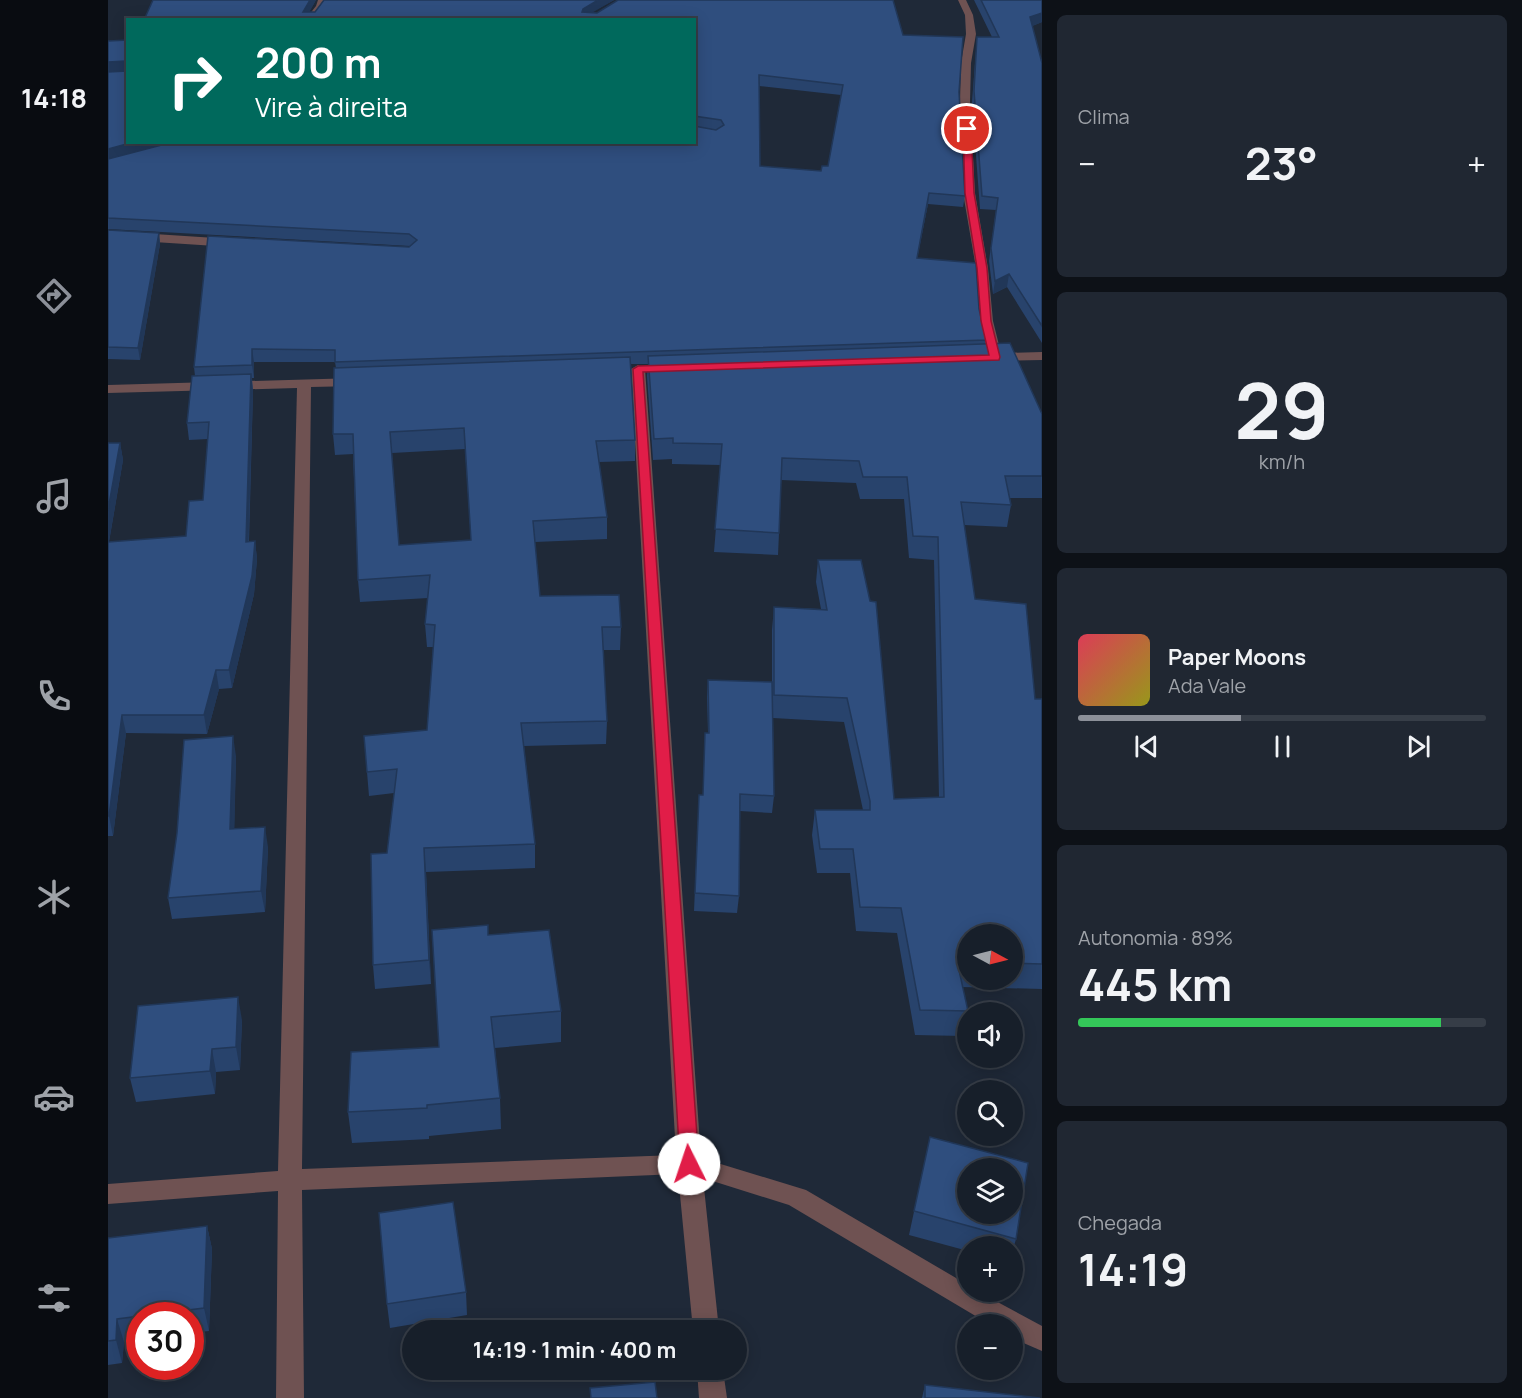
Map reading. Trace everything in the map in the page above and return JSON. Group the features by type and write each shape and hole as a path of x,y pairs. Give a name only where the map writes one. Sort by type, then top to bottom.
{"street":[{"path":"311,18 320,8 322,0"},
{"path":"962,0 969,15 971,33 966,63 965,102 969,193 982,268 989,358 1042,356"},
{"path":"108,235 243,243"},
{"path":"638,369 689,1164 705,1320"},
{"path":"108,388 376,381"},
{"path":"290,1398 290,1180 304,384"},
{"path":"108,1194 290,1180 689,1164 797,1197 994,1314"},
{"path":"1023,1330 1042,1339"},
{"path":"711,1380 713,1398"}],"building":[{"path":"153,0 310,0 303,12 315,12 324,0 598,0 582,12 597,13 618,0 893,0 903,35 963,37 959,92 965,196 929,193 917,258 976,263 979,309 986,340 335,362 335,350 252,349 252,365 194,367 208,236 409,247 417,240 409,234 108,218 108,159 165,144 696,144 696,126 716,130 724,125 721,120 696,116 696,18 145,18","holes":["759,75 843,85 828,166 822,166 821,171 760,166"]},
{"path":"981,0 1042,0 1042,13 1030,17 1042,63 1042,326 1009,274 995,281 991,248 998,198 982,196 974,91 977,37 999,37"},
{"path":"126,40 126,61 108,62 108,41"},
{"path":"126,71 127,144 108,149 108,72"},
{"path":"108,230 159,233 138,348 108,347"},
{"path":"1010,343 1042,414 1042,476 1005,476 1011,505 961,502 975,599 1026,604 1035,699 1042,699 1042,964 1023,963 1023,924 957,924 957,990 963,990 966,1002 957,1002 957,1011 920,1010 901,908 860,907 853,849 820,849 815,810 870,810 870,801 847,698 774,695 774,607 827,610 818,560 861,560 870,601 876,602 894,799 944,797 938,537 913,536 907,477 863,477 859,461 782,458 779,533 715,529 722,444 673,443 673,438 654,439 648,356"},
{"path":"630,357 635,440 596,441 607,517 533,521 540,596 619,595 621,627 602,627 607,721 521,723 535,844 424,848 429,960 373,965 371,854 387,853 397,769 367,772 364,736 427,730 435,625 425,624 430,575 358,580 353,434 333,434 334,368","holes":["464,428 471,540 399,545 390,432"]},
{"path":"251,374 246,542 255,541 252,576 229,670 216,670 204,715 122,715 108,816 108,542 186,536 189,501 203,500 209,422 187,423 192,376"},
{"path":"108,443 120,443 108,510"},
{"path":"708,680 772,682 774,796 740,794 739,896 695,893 699,795 703,795 705,733 709,733"},
{"path":"233,736 230,829 265,827 261,891 168,898 177,833 184,740"},
{"path":"488,925 488,935 549,930 561,1011 491,1017 500,1098 427,1105 427,1108 348,1112 351,1052 439,1047 432,930"},
{"path":"238,997 236,1047 212,1049 210,1071 130,1078 138,1006"},
{"path":"930,1137 1009,1158 957,1158 957,1223 914,1211"},
{"path":"1023,1162 1028,1163 1023,1195"},
{"path":"453,1202 466,1292 387,1304 379,1213"},
{"path":"961,1224 1018,1224 1016,1236 1005,1236"},
{"path":"207,1226 204,1308 204,1302 126,1302 126,1318 117,1319 116,1340 108,1341 108,1238"},
{"path":"655,1382 657,1398 591,1398 590,1388"},
{"path":"925,1385 1040,1398 925,1398"}],"route":[{"path":"689,1164 638,369 995,357 986,321 982,268 969,193 967,129"}]}
